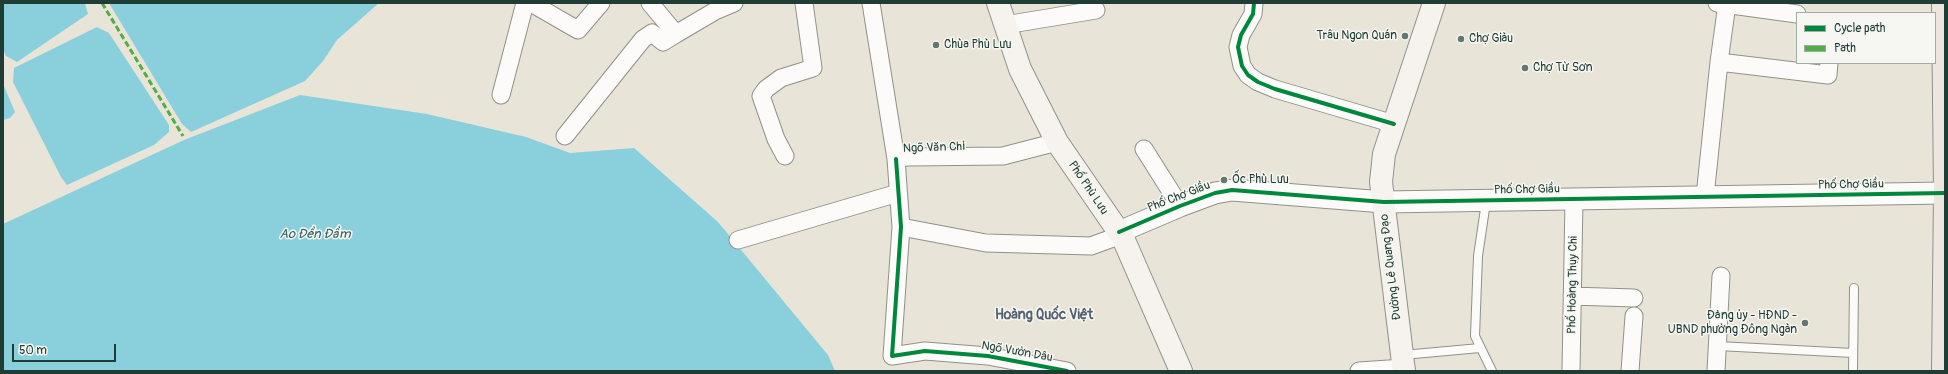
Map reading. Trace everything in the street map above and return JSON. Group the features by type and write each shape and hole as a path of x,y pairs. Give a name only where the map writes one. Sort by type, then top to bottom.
{"main road":[{"name":"Phố Phù Lưu","path":"998,3 1020,69 1057,142 1120,234 1181,371"},
{"name":"Đường Lê Quang Đạo","path":"1403,365 1381,182 1384,154 1434,3"},
{"path":"1943,3 1941,39 1944,193 1943,371"}],"street":[{"path":"501,95 525,3"},
{"path":"531,3 578,30 601,3"},
{"path":"650,3 676,34"},
{"path":"565,136 643,39 652,33 663,42 715,11 734,3"},
{"path":"785,156 776,140 761,96 766,89 781,78 813,68 804,3"},
{"name":"Ngõ Văn Chỉ","path":"871,3 896,159 907,157 1003,156 1057,142"},
{"path":"1254,3 1253,14 1241,35 1238,47 1242,66 1248,75 1258,82 1275,88 1394,124"},
{"path":"1706,196 1719,62 1722,4 1796,14"},
{"path":"1005,25 1096,10"},
{"path":"1719,62 1828,75 1829,64"},
{"path":"1144,149 1180,206"},
{"path":"896,159 901,227 986,243 1091,246 1120,234"},
{"name":"Phố Chợ Giầu","path":"1120,234 1180,206 1215,193 1232,190 1384,202 1944,193"},
{"path":"738,240 898,193"},
{"name":"Phố Hoàng Thụy Chi","path":"1571,371 1574,199"},
{"name":"Ngõ Vườn Dâu","path":"901,227 892,356 925,351 980,355 1067,371"},
{"path":"1716,371 1721,276"},
{"path":"1572,296 1634,298"},
{"path":"1630,371 1634,316"},
{"path":"1359,371 1403,365"}],"lane":[{"path":"1486,201 1478,256 1475,336 1492,371"},
{"path":"1853,371 1854,288"},
{"path":"1718,346 1853,353"},
{"path":"1403,365 1480,348"}],"water":[{"path":"3,3 85,3 88,14 17,62 6,56 3,49"},
{"path":"109,3 379,3 337,40 323,61 305,81 191,132 182,124"},
{"path":"97,27 109,33 169,125 169,132 154,145 67,185 61,177 13,82 14,68"},
{"path":"3,84 15,112 10,118 3,120"},
{"name":"Ao Đền Đầm","path":"300,95 427,114 526,137 570,153 634,148 718,222 828,355 835,371 3,371 3,224 184,140"}],"marked path":[{"path":"102,3 183,136"}],"cycle path":[{"path":"1254,3 1253,14 1241,35 1238,47 1242,66 1248,75 1258,82 1275,89 1394,124"},
{"path":"896,159 901,227 892,356 925,351 988,356 1067,371"},
{"path":"1119,232 1180,206 1215,193 1232,190 1384,202 1945,193"}],"place":[{"name":"Trâu Ngon Quán","path":"1405,36"},
{"name":"Chợ Giàu","path":"1461,39"},
{"name":"Chùa Phù Lưu","path":"936,45"},
{"name":"Chợ Từ Sơn","path":"1525,68"},
{"name":"Ốc Phù Lưu","path":"1224,180"},
{"name":"Đảng ủy - HĐND - UBND phường Đông Ngàn","path":"1805,323"}],"district":[{"name":"Hoàng Quốc Việt","path":"1044,315"}]}
